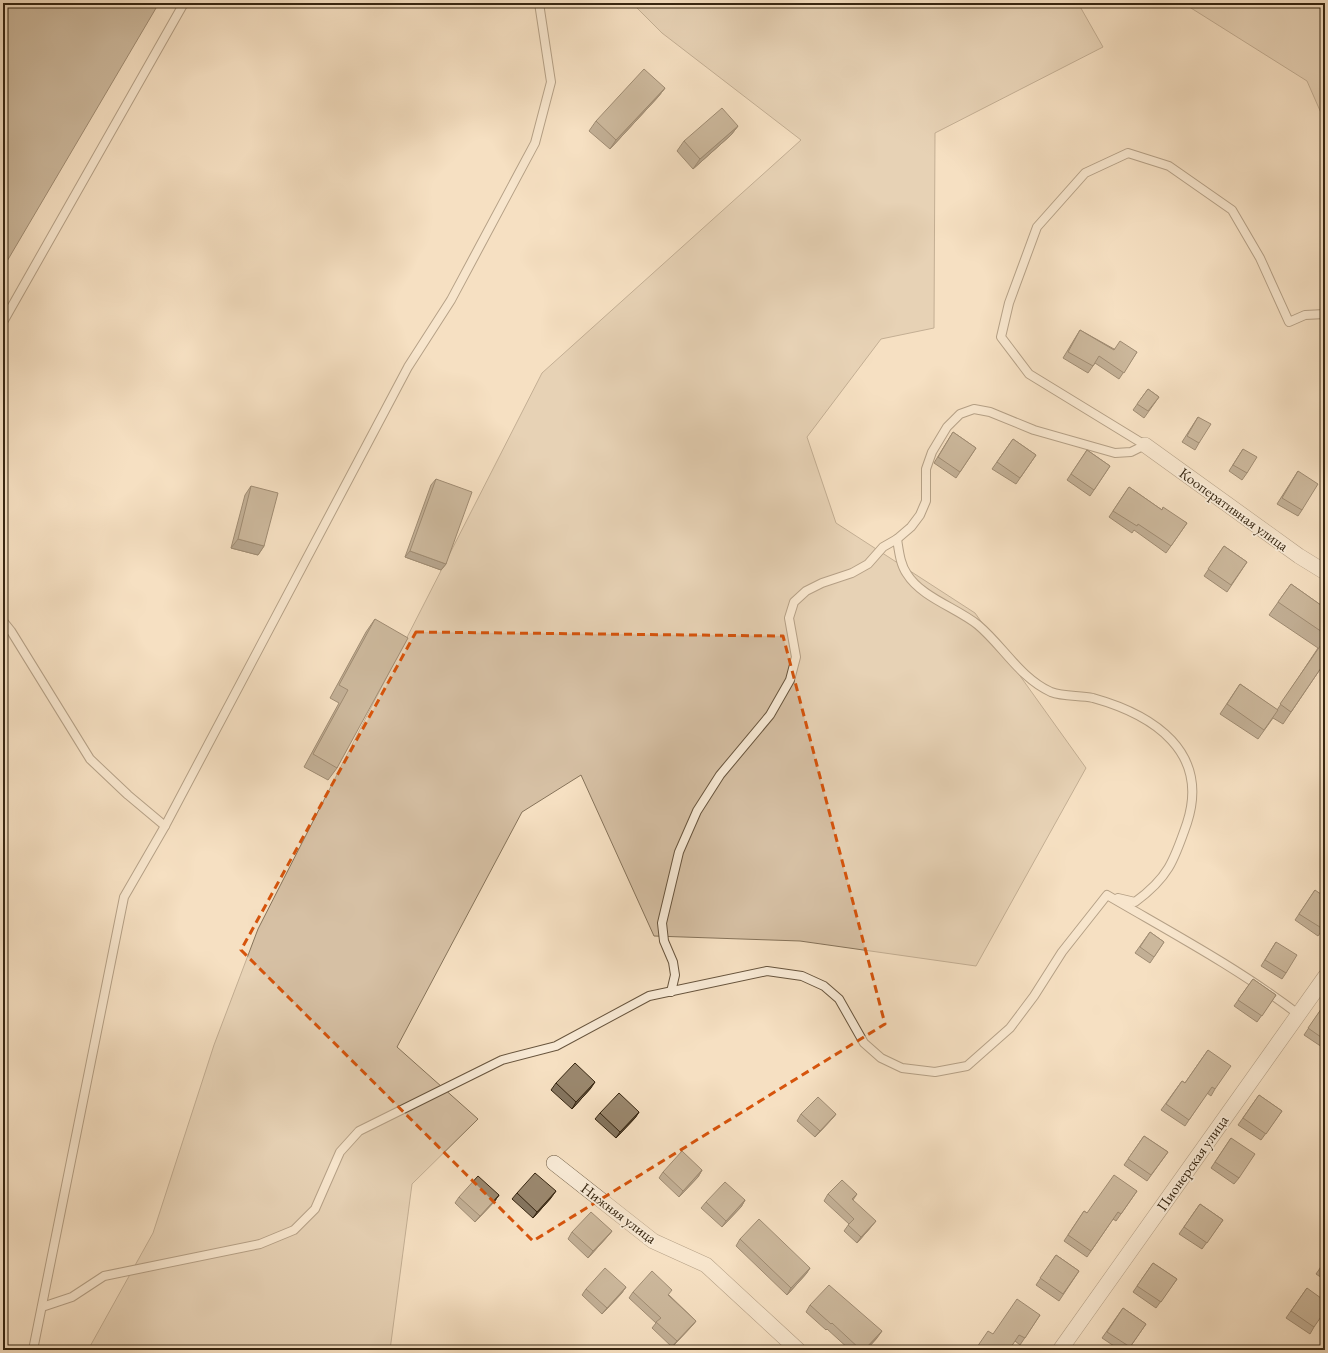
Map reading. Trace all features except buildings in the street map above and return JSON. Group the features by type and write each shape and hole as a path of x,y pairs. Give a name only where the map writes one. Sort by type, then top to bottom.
{"street":[{"name":"Кооперативная улица","path":"1145,445 1299,556 1325,572"},
{"name":"Пионерская улица","path":"1060,1350 1325,977"},
{"name":"Нижняя улица","path":"554,1163 652,1241 706,1265 798,1350"}],"lane":[{"path":"3,322 184,3"},
{"path":"33,1350 124,897 165,826 408,367 451,300 534,143 551,82 539,3"},
{"path":"1145,445 1029,374 1001,338 1009,303 1037,227 1085,173 1128,153 1169,166 1232,210 1260,258 1289,322 1305,315 1325,314"},
{"path":"671,992 675,975 673,962 664,941 662,923 679,852 697,811 720,775 770,715 790,680 796,657 789,618 794,602 806,591 822,583 852,573 868,564 884,547 897,540 911,527 920,515 926,501 926,469 932,452 948,427 960,414 974,409 990,412 1034,430 1115,453 1131,452 1145,445"},
{"path":"897,540 900,557 907,574 921,589 979,625 1020,669 1036,683 1053,692 1091,698 1112,704 1137,715 1160,730 1176,745 1189,766 1193,792 1188,818 1178,849 1167,871 1154,888 1135,902 1108,895"},
{"path":"3,621 11,631 90,759 128,795 165,826"},
{"path":"42,1307 72,1297 104,1276 260,1244 294,1230 315,1209 340,1152 359,1131 502,1060 556,1046 649,996 767,971 802,976 824,986 839,999 864,1043 881,1058 902,1068 935,1072 967,1066 1010,1028 1034,996 1062,952 1108,895"},
{"path":"1108,895 1217,958 1263,987 1298,1014"}],"highlighted area":[{"path":"416,632 783,636 885,1024 533,1241 241,950"}],"shaded area":[{"path":"632,3 1078,3 1103,47 935,133 934,328 881,339 807,437 836,523 975,613 1086,768 976,966 800,941 654,936 581,775 522,812 397,1047 478,1119 412,1184 390,1350 88,1350 153,1233 214,1045 258,929 542,373 801,140 662,33"},
{"path":"1183,3 1325,3 1325,122 1307,81"}]}
